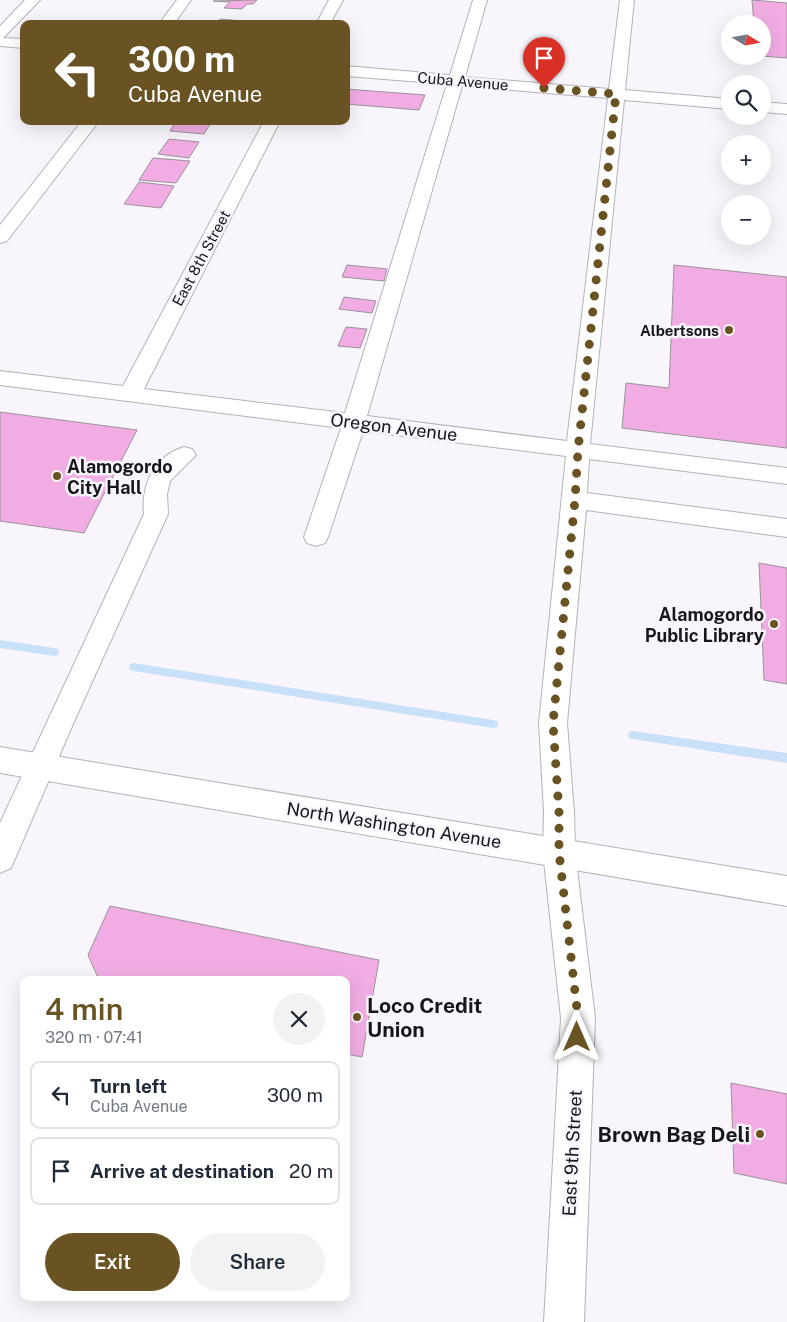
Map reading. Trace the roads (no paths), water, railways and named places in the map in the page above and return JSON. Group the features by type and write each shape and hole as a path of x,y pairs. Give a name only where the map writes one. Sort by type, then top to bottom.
{"street":[{"path":"0,34 33,0"},
{"path":"169,20 184,0"},
{"path":"325,20 336,0"},
{"path":"316,537 354,422 480,0"},
{"name":"East 9th Street","path":"564,1322 578,1018 559,852 559,812 553,723 575,500 578,450 616,94 628,0"},
{"path":"0,42 20,44"},
{"name":"Cuba Avenue","path":"350,71 721,103"},
{"path":"771,108 787,109"},
{"path":"0,237 88,125"},
{"name":"East 8th Street","path":"130,394 270,125"},
{"name":"Oregon Avenue","path":"0,378 787,476"},
{"path":"0,858 42,767 59,724 156,514 153,496 164,470 184,455"},
{"path":"575,500 787,528"},
{"name":"North Washington Avenue","path":"0,760 787,891"}],"waterway":[{"path":"0,644 54,652"},
{"path":"134,667 493,724"},
{"path":"633,735 787,758"}],"place":[{"name":"Albertsons","path":"729,330"},
{"name":"Alamogordo City Hall","path":"57,476"},
{"name":"Alamogordo Public Library","path":"774,624"},
{"name":"Loco Credit Union","path":"357,1017"},
{"name":"Brown Bag Deli","path":"760,1134"}]}
